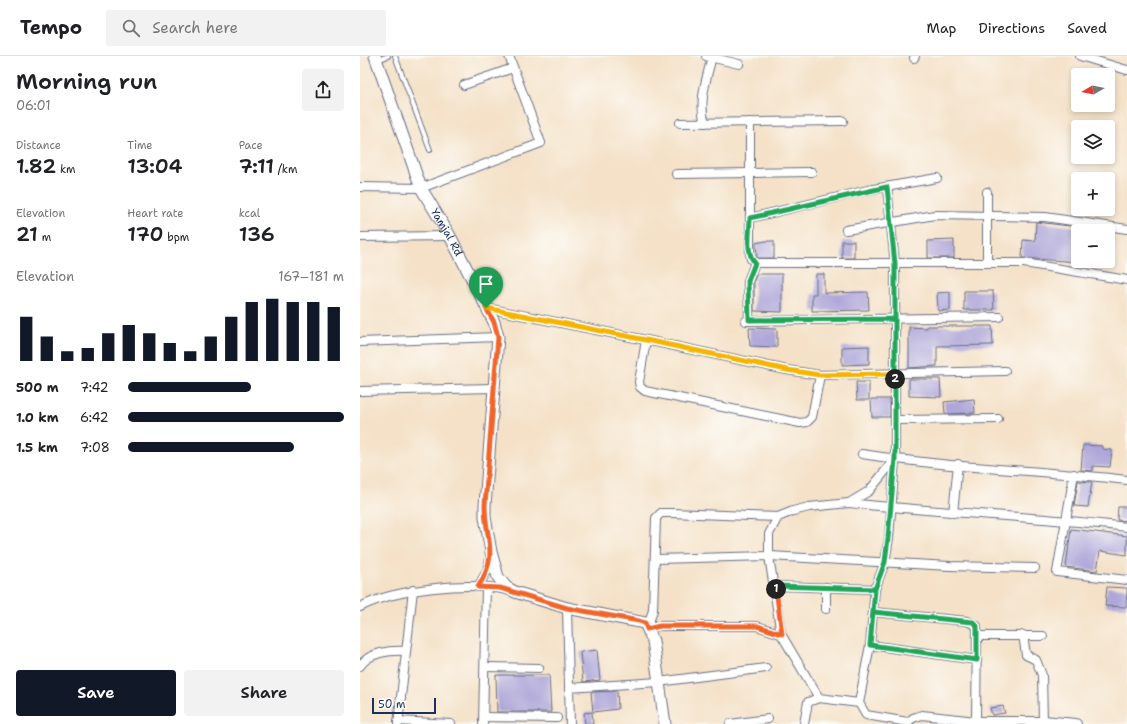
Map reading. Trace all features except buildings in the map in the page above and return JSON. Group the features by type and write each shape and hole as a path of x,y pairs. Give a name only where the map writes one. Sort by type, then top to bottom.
{"main road":[{"name":"Yamjal Rd","path":"376,58 421,188 450,236 494,322 498,337 485,517 491,552 498,577 506,587 515,592"},
{"path":"515,592 567,608 645,623 653,641 665,724"}],"street":[{"path":"360,187 421,188 541,143 509,56"},
{"path":"705,123 701,112 710,56 739,64"},
{"path":"1080,56 1127,70"},
{"path":"464,85 513,68"},
{"path":"680,124 843,121"},
{"path":"750,122 750,253 751,259 755,263 1024,263 1127,280"},
{"path":"676,174 812,172"},
{"path":"750,218 887,187 937,178"},
{"path":"864,724 866,715 859,703 870,645 875,589 885,562 895,459 895,264 887,187"},
{"path":"987,192 987,263"},
{"path":"846,230 935,215 1045,217 1127,229"},
{"path":"360,237 450,236"},
{"path":"755,263 748,281 748,320 999,317"},
{"path":"486,308 787,370 820,375 1005,371"},
{"path":"360,342 498,337"},
{"path":"646,340 639,382 640,387 645,391 800,423 807,422 812,417 820,375"},
{"path":"360,391 494,388"},
{"path":"895,420 998,419"},
{"path":"862,454 895,459 1127,480"},
{"path":"849,503 869,491 895,459"},
{"path":"953,513 958,464"},
{"path":"1074,474 1057,572 1127,580"},
{"path":"647,629 653,610 656,559 655,525 656,518 661,514 778,517 809,507 849,503 953,513 1067,520 1127,527"},
{"path":"778,517 769,534 769,556 776,586 782,634 819,698"},
{"path":"478,587 487,571 491,552"},
{"path":"656,559 769,556 1035,568"},
{"path":"776,586 875,589"},
{"path":"486,587 484,721 557,718"},
{"path":"360,606 413,590 486,587 500,588 515,592"},
{"path":"826,587 826,609"},
{"path":"413,590 398,723 451,724"},
{"path":"567,608 570,724"},
{"path":"873,612 973,622 977,626 976,721"},
{"path":"647,629 660,626 757,626 782,634"},
{"path":"1023,635 1026,655 1036,660 1042,675 1043,722"},
{"path":"978,636 1042,636"},
{"path":"870,645 977,660"},
{"path":"360,666 363,661 375,654 396,650 406,651"},
{"path":"485,667 539,668"},
{"path":"569,688 658,682 766,668"},
{"path":"804,724 808,702 819,698 859,703"},
{"path":"866,715 908,723 914,718 922,716 986,722 1043,722 1076,724"},
{"path":"730,724 768,719"}],"lane":[{"path":"376,58 388,56"},
{"path":"395,56 430,150"}],"route":[{"path":"486,308 494,322 498,337 485,505 485,517 491,552 487,571 478,587 500,588 567,608 639,621 645,623 647,629 660,626 757,626 782,634 776,586 875,589 873,612 973,622 977,626 977,660 870,645 875,589 885,562 895,459 895,420 895,264 887,187 868,190 750,218 750,253 751,259 755,263 748,281 749,320 895,319 895,374 820,375 787,370 486,308"}]}
